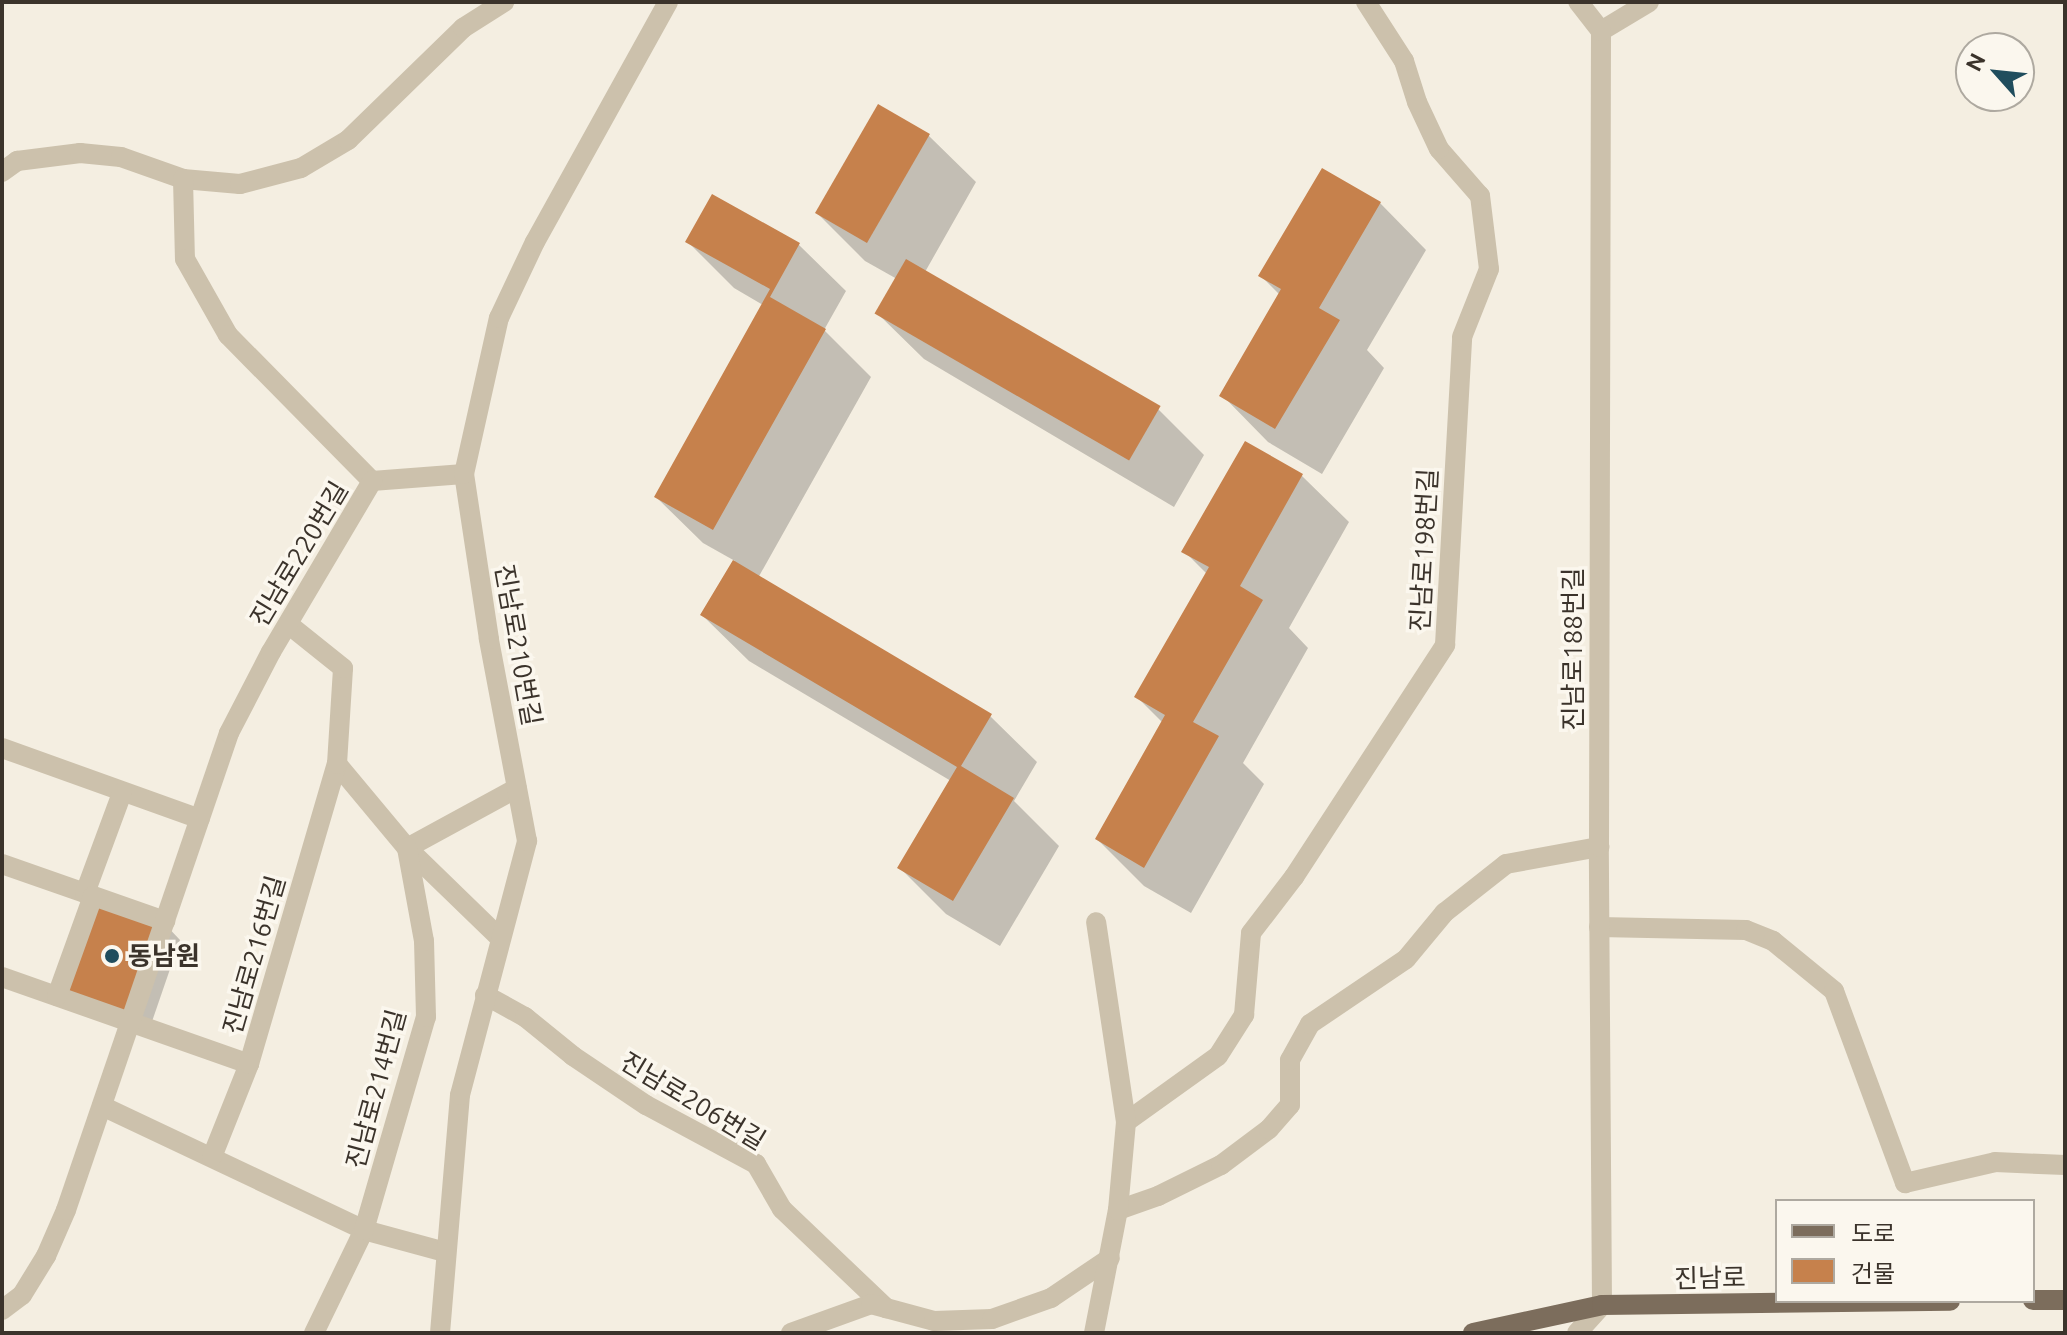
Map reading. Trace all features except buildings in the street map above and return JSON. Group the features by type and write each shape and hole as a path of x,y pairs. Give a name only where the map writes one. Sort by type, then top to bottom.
{"main road":[{"path":"2035,1300 2065,1300"},
{"name":"진남로","path":"1473,1333 1602,1305 1776,1303"}],"street":[{"path":"2,172 17,161 80,153 121,157 183,179 240,184 301,168 348,140 463,28 504,2"},
{"name":"진남로210번길","path":"437,1330 460,1095 499,937 527,841 489,639 464,474 499,318 535,242 668,2"},
{"name":"진남로198번길","path":"1126,1122 1218,1056 1244,1015 1251,933 1294,877 1445,645 1462,337 1489,269 1482,211 1480,196 1439,149 1417,102 1404,61 1366,2"},
{"path":"1578,2 1601,31 1649,2"},
{"name":"진남로188번길","path":"1601,31 1599,927 1602,1305"},
{"name":"진남로220번길","path":"2,1310 22,1295 46,1256 66,1210 229,733 288,624 372,481 228,335 185,259 183,179"},
{"path":"372,481 464,474"},
{"name":"진남로216번길","path":"212,1157 249,1064 337,764 343,668 288,624"},
{"path":"2,748 200,819"},
{"path":"337,764 407,848 499,937"},
{"path":"407,848 517,788"},
{"path":"57,996 122,793"},
{"path":"1118,1210 1158,1196 1221,1165 1269,1129 1290,1105 1290,1060 1310,1024 1406,959 1444,913 1506,864 1599,847"},
{"name":"진남로214번길","path":"314,1333 364,1230 426,1017 424,941 407,848"},
{"path":"2,864 165,921"},
{"path":"1094,1333 1118,1210 1126,1122 1096,922"},
{"path":"1599,927 1746,930 1773,941 1834,991 1905,1183 1995,1162 2065,1165"},
{"path":"2,977 249,1064"},
{"name":"진남로206번길","path":"485,995 525,1017 573,1056 646,1105 756,1164 782,1209 886,1308"},
{"path":"102,1106 364,1230 445,1252"},
{"name":"진남로206번길","path":"791,1333 871,1304 934,1321 992,1319 1051,1298 1110,1258"},
{"path":"1577,1333 1602,1305"}],"place":[{"name":"동남원","path":"112,956"}]}
